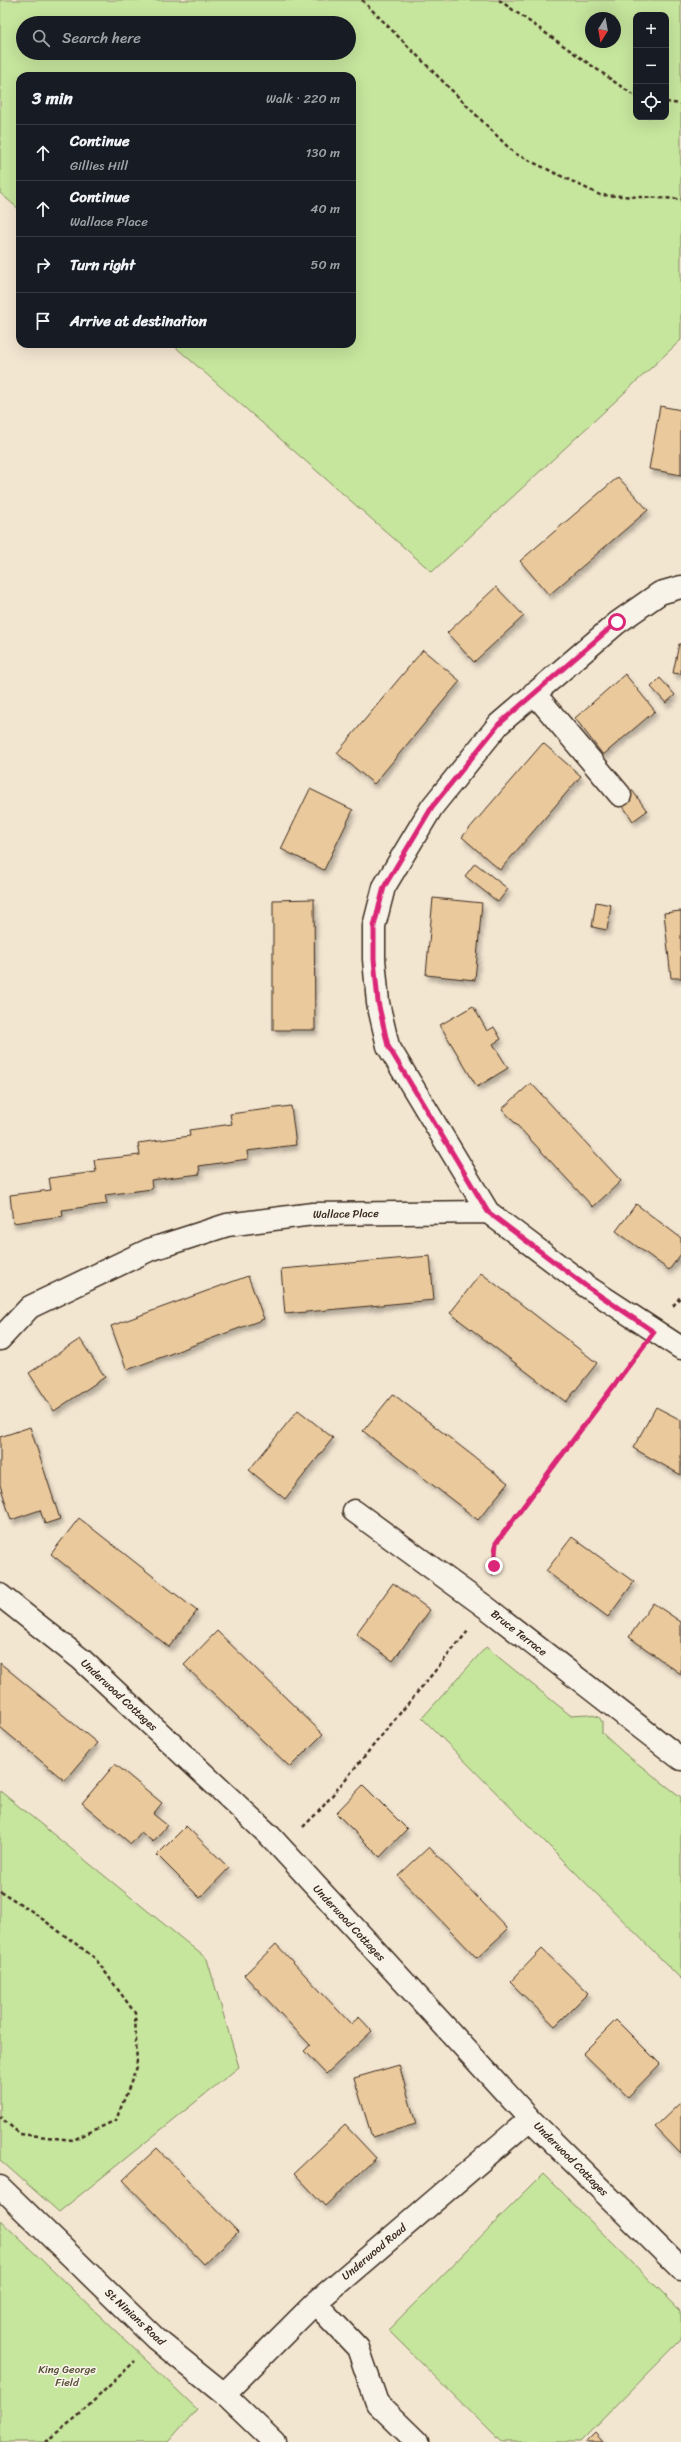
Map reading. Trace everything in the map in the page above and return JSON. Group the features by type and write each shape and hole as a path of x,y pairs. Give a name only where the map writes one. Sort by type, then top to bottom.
{"street":[{"path":"681,587 660,593 617,622 499,724 432,807 384,887 374,926 378,1002 388,1046 488,1212 586,1286 654,1332 681,1348"},
{"path":"534,693 620,795"},
{"name":"Wallace Place","path":"0,1339 30,1307 149,1250 227,1225 313,1214 488,1212"},
{"name":"Bruce Terrace","path":"354,1511 487,1608 681,1759"},
{"name":"Underwood Cottages","path":"0,1595 82,1660 281,1849 530,2119 681,2269"},
{"name":"Underwood Road","path":"224,2394 314,2303 530,2119"},
{"name":"St Ninians Road","path":"0,2187 156,2339 224,2394 274,2442"},
{"path":"314,2303 358,2348 377,2403 417,2442"}],"path":[{"path":"362,0 514,153 600,195 681,199"},
{"path":"499,0 633,95"},
{"path":"669,102 681,104"},
{"path":"281,1849 320,1810 487,1608 496,1543 681,1296"},
{"path":"0,1891 33,1912 95,1958 135,2013 137,2067 116,2120 73,2140 20,2134 0,2117"},
{"path":"45,2442 78,2416 156,2339"}],"green space":[{"path":"0,0 681,0 681,340 432,572 177,348 356,348 356,72 16,72 16,207 0,193"},
{"path":"486,1647 570,1715 588,1714 599,1717 602,1722 602,1733 624,1753 681,1797 681,1979 422,1718"},
{"path":"0,1791 207,1959 239,2067 59,2212 0,2160"},
{"path":"543,2174 681,2311 681,2340 580,2442 501,2442 388,2330"},
{"name":"King George Field","path":"0,2220 197,2409 168,2442 0,2442"}],"building":[{"path":"660,406 681,410 681,475 649,469"},
{"path":"618,477 648,510 549,595 520,561"},
{"path":"496,587 524,616 474,662 447,633"},
{"path":"679,644 681,644 681,674 673,673"},
{"path":"423,650 460,681 374,784 337,753"},
{"path":"625,674 655,711 603,755 575,718"},
{"path":"660,678 675,695 666,703 651,687"},
{"path":"543,743 581,776 500,870 462,837"},
{"path":"310,789 353,810 324,870 281,849"},
{"path":"632,790 647,811 633,821 619,800"},
{"path":"475,863 508,889 498,902 465,876"},
{"path":"433,898 482,903 475,980 426,975"},
{"path":"314,899 315,1030 273,1030 273,900"},
{"path":"596,902 611,905 607,930 592,927"},
{"path":"681,911 681,978 671,978 664,913"},
{"path":"473,1006 487,1031 494,1027 501,1039 493,1044 508,1068 477,1087 440,1025"},
{"path":"531,1083 621,1181 593,1207 502,1109"},
{"path":"291,1106 296,1145 247,1151 248,1159 199,1166 200,1174 151,1180 152,1189 105,1195 107,1204 62,1210 63,1216 13,1223 10,1195 51,1190 49,1178 96,1172 94,1160 140,1155 138,1143 190,1136 189,1130 232,1124 230,1114"},
{"path":"636,1204 681,1238 681,1254 669,1270 616,1231"},
{"path":"430,1256 434,1300 285,1314 281,1269"},
{"path":"481,1273 597,1363 566,1402 450,1313"},
{"path":"248,1276 264,1319 127,1370 111,1326"},
{"path":"80,1339 105,1377 54,1411 29,1373"},
{"path":"393,1394 508,1483 478,1520 363,1431"},
{"path":"656,1407 681,1420 681,1475 633,1448"},
{"path":"298,1410 333,1438 285,1499 249,1470"},
{"path":"30,1427 60,1519 45,1524 40,1510 11,1520 0,1485 0,1437"},
{"path":"79,1518 197,1611 169,1647 51,1554"},
{"path":"572,1537 634,1582 608,1617 546,1571"},
{"path":"393,1583 430,1610 393,1661 356,1634"},
{"path":"653,1603 681,1622 681,1674 629,1637"},
{"path":"217,1631 323,1734 290,1767 184,1665"},
{"path":"0,1663 97,1743 65,1781 0,1727"},
{"path":"115,1764 162,1803 153,1814 167,1825 153,1842 141,1832 131,1844 82,1803"},
{"path":"363,1785 407,1829 380,1857 336,1813"},
{"path":"186,1826 229,1868 200,1898 157,1855"},
{"path":"429,1847 508,1929 477,1958 398,1876"},
{"path":"276,1944 351,2024 359,2017 372,2031 326,2074 304,2051 310,2045 244,1975"},
{"path":"542,1949 588,1993 555,2026 510,1982"},
{"path":"616,2020 660,2064 628,2097 583,2053"},
{"path":"399,2065 416,2124 372,2137 354,2078"},
{"path":"681,2102 681,2154 655,2127"},
{"path":"345,2125 376,2158 325,2206 294,2173"},
{"path":"157,2148 238,2232 204,2264 123,2180"},
{"path":"595,2433 603,2442 586,2442"}],"route":[{"path":"494,1566 496,1543 654,1332 586,1286 488,1212 388,1046 378,1002 374,959 374,926 384,887 432,807 499,724 617,622"}]}
